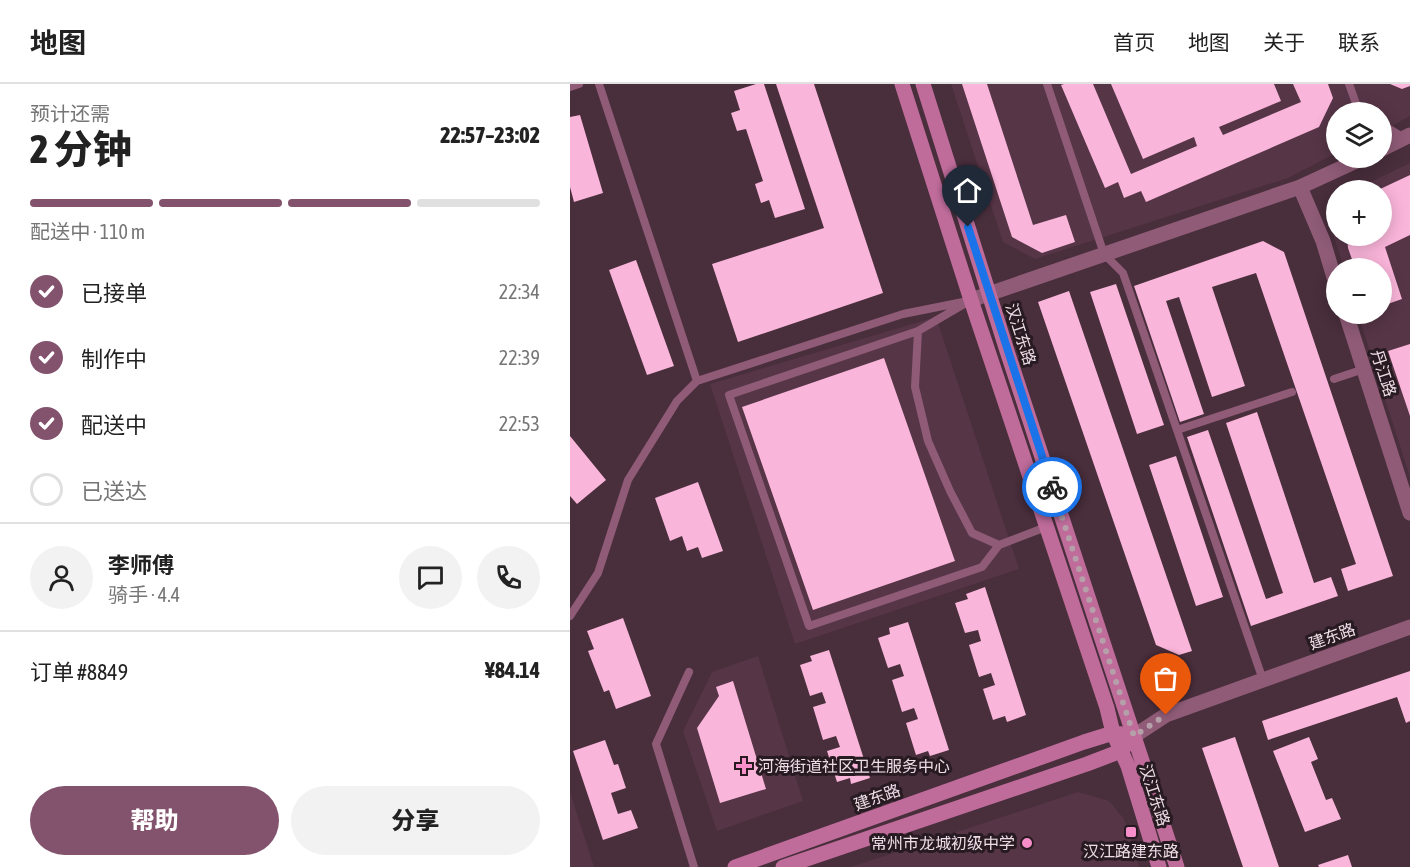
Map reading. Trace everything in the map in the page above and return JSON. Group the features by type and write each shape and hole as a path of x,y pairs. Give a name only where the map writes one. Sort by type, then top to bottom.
{"street":[{"name":"汉江东路","path":"902,84 971,300 1107,708 1113,733 1159,867"},
{"name":"汉江东路","path":"923,84 1177,867"},
{"path":"1392,143 1407,136"},
{"path":"971,300 1300,187 1334,168"},
{"path":"1300,187 1328,258"},
{"name":"丹江路","path":"1349,324 1410,513"},
{"name":"建东路","path":"1121,751 1134,736 1166,715 1410,627"},
{"name":"建东路","path":"735,867 1113,733 1134,736"},
{"path":"783,867 1121,751"}],"lane":[{"path":"570,87 579,84"},
{"path":"599,84 697,381"},
{"path":"1047,84 1104,254 1123,273 1263,680"},
{"path":"1349,84 1356,102"},
{"path":"1392,129 1407,136"},
{"path":"570,616 598,573 628,480 677,401 697,381 903,314 971,300"},
{"path":"971,300 918,331 729,395 809,626 982,567 999,544 1046,527"},
{"path":"918,331 915,387 928,441 972,533 999,544"},
{"path":"1334,378 1364,369"},
{"path":"1177,430 1292,392"},
{"path":"689,672 656,744 694,867"}],"shaded area":[{"path":"951,84 1410,84 1410,116 1392,126 1392,102 1326,102 1326,158 1288,178 1035,259 1003,242"},
{"path":"1410,163 1410,477 1361,324 1392,324 1392,258 1341,258 1337,246 1392,246 1392,180 1375,180"},
{"path":"936,317 1019,569 795,644 710,384"},
{"name":"河海街道社区卫生服务中心","path":"758,656 803,801 717,831 683,731 712,672"},
{"path":"570,792 594,867 570,867"},
{"name":"常州市龙城初级中学","path":"1078,792 1109,801 1124,819 1139,867 851,867"}],"building":[{"path":"756,84 764,84 805,209 775,218 769,200 761,203 755,184 763,181 746,129 737,131 731,113 740,110 734,91"},
{"path":"776,84 814,84 883,293 738,342 712,264 824,228"},
{"path":"962,84 987,84 1033,225 1066,215 1075,242 1042,253 1012,237"},
{"path":"1093,84 1131,174 1197,146 1194,137 1143,159 1111,84 1274,84 1281,101 1219,127 1223,135 1301,102 1293,84 1328,84 1333,98 1331,102 1326,102 1326,112 1319,127 1146,202 1141,191 1124,198 1118,182 1105,188 1061,85"},
{"path":"1390,84 1410,84 1410,86 1402,89"},
{"path":"580,115 603,193 574,202 570,187 570,117"},
{"path":"1410,175 1410,235 1392,244 1392,183"},
{"path":"1263,241 1284,252 1393,576 1348,591 1341,569 1356,564 1256,273 1212,287 1245,386 1212,397 1179,297 1166,301 1204,414 1180,422 1134,286"},
{"path":"1348,246 1387,246 1385,247 1389,258 1352,258"},
{"path":"636,260 674,366 647,375 609,270"},
{"path":"1392,268 1402,299 1392,302"},
{"path":"1116,284 1164,425 1137,434 1090,292"},
{"path":"1069,291 1192,651 1179,655 1156,645 1038,302"},
{"path":"1410,344 1410,416 1388,351"},
{"path":"884,358 955,561 813,610 742,407"},
{"path":"1257,412 1314,583 1331,577 1338,596 1251,626 1187,437 1208,430 1266,599 1283,593 1226,423"},
{"path":"570,436 606,480 577,504 570,496"},
{"path":"1176,456 1223,597 1196,606 1149,465"},
{"path":"698,482 723,551 702,558 698,547 687,551 682,536 670,541 655,498"},
{"path":"985,587 1026,715 1007,722 1005,716 993,720 983,689 995,685 991,673 979,677 969,645 981,641 978,630 965,633 955,603 968,599 966,594"},
{"path":"623,618 651,696 616,709 609,690 604,692 588,651 594,649 587,631"},
{"path":"908,622 949,750 930,756 928,751 916,755 906,723 918,719 914,708 902,712 892,680 904,676 900,664 888,668 878,638 890,634 889,628"},
{"path":"829,650 870,778 851,784 850,778 837,782 827,751 840,747 836,736 823,740 813,707 826,703 822,692 810,696 800,665 812,661 810,656"},
{"path":"1410,671 1410,721 1406,723 1397,697 1268,740 1262,721"},
{"path":"733,681 766,789 720,803 697,728 719,696 716,687"},
{"path":"1235,737 1279,867 1243,867 1202,748"},
{"path":"1309,737 1318,759 1311,762 1326,800 1332,798 1341,819 1305,832 1273,751"},
{"path":"605,740 614,765 618,764 626,788 611,793 618,814 631,810 638,828 603,840 573,751"},
{"path":"1348,855 1352,867 1319,867 1318,865"}],"way so far":[{"path":"1052,487 1134,736 1166,715"}],"place":[{"name":"河海街道社区卫生服务中心","path":"744,766"},
{"name":"汉江路建东路","path":"1131,832"},
{"name":"常州市龙城初级中学","path":"1027,843"}],"route":[{"path":"968,227 1052,487"}]}
